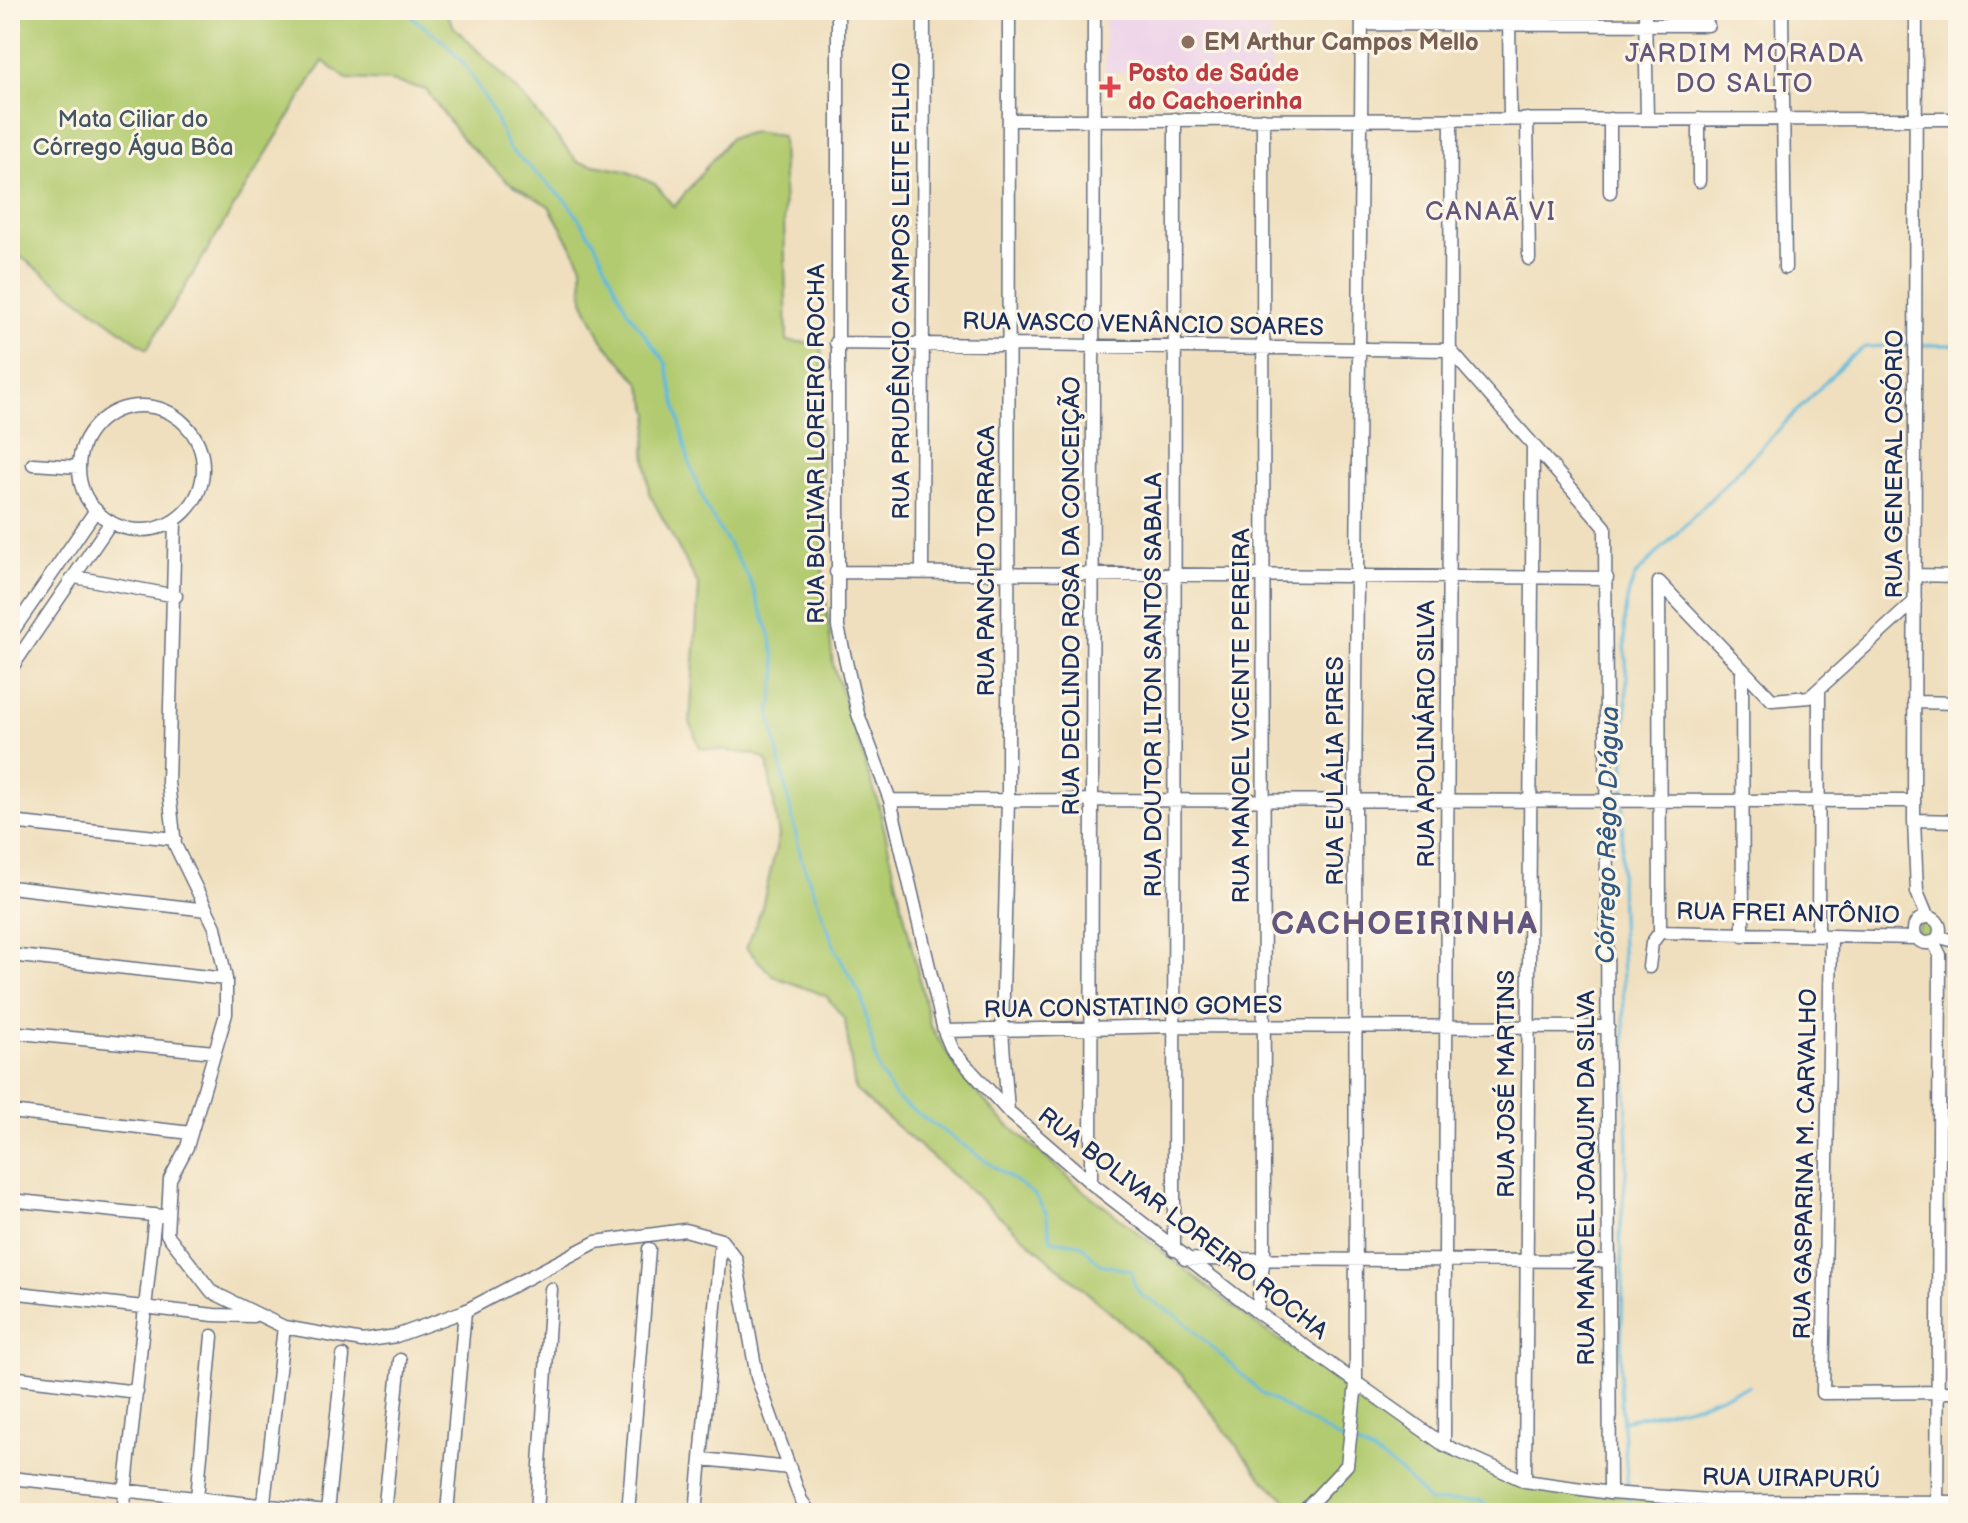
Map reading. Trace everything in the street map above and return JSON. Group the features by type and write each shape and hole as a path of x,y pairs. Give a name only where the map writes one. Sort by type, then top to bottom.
{"street":[{"name":"RUA BOLIVAR LOREIRO ROCHA","path":"838,10 838,627 844,666 890,800 944,1031 952,1050 1008,1111 1185,1259 1444,1445 1525,1481 1616,1494"},
{"name":"RUA PRUDÊNCIO CAMPOS LEITE FILHO","path":"922,573 924,10"},
{"name":"RUA PANCHO TORRACA","path":"1008,1111 1002,1031 1008,800 1009,10"},
{"name":"RUA DEOLINDO ROSA DA CONCEIÇÃO","path":"1091,1183 1094,10"},
{"path":"1509,10 1510,119"},
{"path":"1645,10 1647,119"},
{"path":"1782,10 1785,268"},
{"name":"RUA GENERAL OSÓRIO","path":"1916,10 1914,820 1917,892 1927,916 1934,918 1937,940"},
{"path":"1362,17 1510,24 1708,25"},
{"name":"RUA EULÁLIA PIRES","path":"1302,1513 1347,1465 1356,1384 1355,801 1362,17"},
{"name":"RUA DOUTOR ILTON SANTOS SABALA","path":"1174,1250 1175,119"},
{"name":"RUA MANOEL VICENTE PEREIRA","path":"1257,1312 1264,1256 1263,119"},
{"name":"RUA APOLINÁRIO SILVA","path":"1444,1445 1451,119"},
{"path":"1527,119 1529,259"},
{"path":"1610,119 1610,192"},
{"path":"1699,119 1699,181"},
{"path":"1009,120 1958,119"},
{"name":"RUA VASCO VENÂNCIO SOARES","path":"836,343 1450,350"},
{"path":"1450,350 1533,447"},
{"path":"137,406 157,408 176,416 196,438 204,466 202,486 193,504 175,521 161,528 140,531 111,522 96,510 87,499 79,467 86,438 99,421 118,410 137,406"},
{"name":"RUA MANOEL JOAQUIM DA SILVA","path":"1533,447 1605,527 1611,801 1608,1261 1616,1494"},
{"name":"RUA JOSÉ MARTINS","path":"1525,1481 1533,447"},
{"path":"33,464 79,467"},
{"path":"29,643 11,634 96,510"},
{"path":"123,1513 160,1216 170,1179 191,1133 226,1014 226,979 215,927 175,839 168,782 176,596 175,521"},
{"path":"10,670 111,522"},
{"path":"836,572 1607,578"},
{"path":"1915,575 1958,576"},
{"path":"75,577 176,596"},
{"path":"1649,967 1652,943 1660,932 1659,582 1772,700 1810,697 1915,601"},
{"path":"1742,672 1743,936"},
{"name":"RUA GASPARINA M. CARVALHO","path":"1819,690 1819,801 1825,936 1823,1393 1939,1393"},
{"path":"1914,702 1958,703"},
{"path":"890,800 1914,801"},
{"path":"1914,820 1958,821"},
{"path":"10,822 175,839"},
{"path":"10,887 207,910"},
{"path":"1915,938 1919,920 1927,916"},
{"name":"RUA FREI ANTÔNIO","path":"1660,932 1937,940"},
{"path":"1937,1507 1940,955 1937,940 1958,942"},
{"path":"10,955 226,979"},
{"path":"1357,1026 1608,1027"},
{"name":"RUA CONSTATINO GOMES","path":"944,1031 1357,1026"},
{"path":"10,1032 214,1052"},
{"path":"10,1112 191,1133"},
{"path":"10,1200 160,1216"},
{"path":"160,1216 167,1234 212,1292 284,1327 362,1341 396,1336 465,1311 596,1242 685,1230 721,1240 736,1259 757,1377 801,1500 810,1513"},
{"path":"696,1513 721,1240"},
{"path":"628,1513 649,1249"},
{"path":"1185,1259 1264,1256 1608,1261"},
{"path":"537,1513 551,1289"},
{"path":"10,1292 147,1308 256,1316"},
{"path":"447,1513 465,1311"},
{"path":"263,1509 284,1327"},
{"path":"197,1498 212,1336"},
{"path":"327,1512 343,1356"},
{"path":"384,1513 400,1360"},
{"path":"10,1377 137,1392"},
{"path":"1939,1393 1958,1392"},
{"path":"702,1459 790,1468"},
{"path":"10,1478 197,1498 263,1509 335,1513"},
{"name":"RUA UIRAPURÚ","path":"1616,1494 1723,1507 1795,1502 1937,1507 1958,1502"}],"shaded area":[{"name":"EM Arthur Campos Mello","path":"1105,10 1271,10 1272,99 1170,99 1170,72 1105,72"}],"green space":[{"name":"Mata Ciliar do Córrego Água Bôa","path":"10,10 445,10 454,27 517,90 578,162 626,171 655,184 674,207 730,138 753,132 782,136 787,341 822,344 823,571 833,665 878,802 930,1025 960,1074 999,1117 1082,1189 1257,1325 1443,1451 1526,1486 1713,1506 1713,1513 1300,1513 1261,1477 1183,1376 855,1090 845,1020 826,996 773,976 746,948 761,911 779,836 767,760 754,754 700,748 690,722 699,586 649,493 645,451 650,413 640,383 602,340 583,300 582,265 549,206 507,181 464,141 426,90 391,81 347,79 323,61 147,349 10,249"},
{"path":"1922,922 1930,922 1935,931 1933,938 1922,940 1917,935 1917,927"}],"waterway":[{"path":"403,10 444,42 464,64 490,106 508,147 568,203 594,241 628,312 666,363 689,462 706,507 749,578 770,634 777,671 770,715 801,858 837,953 861,996 879,1071 897,1099 1035,1195 1046,1213 1051,1240 1080,1244 1100,1264 1132,1271 1134,1284 1141,1295 1179,1317 1264,1395 1345,1442"},
{"name":"Córrego Rêgo D'água","path":"1624,796 1627,684 1624,630 1626,604 1635,576 1850,357 1865,347 1910,345"},
{"name":"Córrego Rêgo D'água","path":"1918,345 1958,345"},
{"name":"Córrego Rêgo D'água","path":"1624,803 1620,882 1628,1151 1620,1234 1623,1280 1620,1388 1628,1490"},
{"path":"1622,1421 1699,1404 1749,1386"},
{"path":"1352,1444 1374,1453 1394,1467 1429,1502 1480,1500 1493,1513"},
{"name":"Córrego Rêgo D'água","path":"1629,1498 1632,1513"}],"place":[{"name":"EM Arthur Campos Mello","path":"1188,42"},
{"name":"Posto de Saúde do Cachoerinha","path":"1110,87"}],"district":[{"name":"JARDIM MORADA DO SALTO","path":"1745,68"},
{"name":"CANAÃ VI","path":"1491,211"},
{"name":"CACHOEIRINHA","path":"1405,923"}]}
